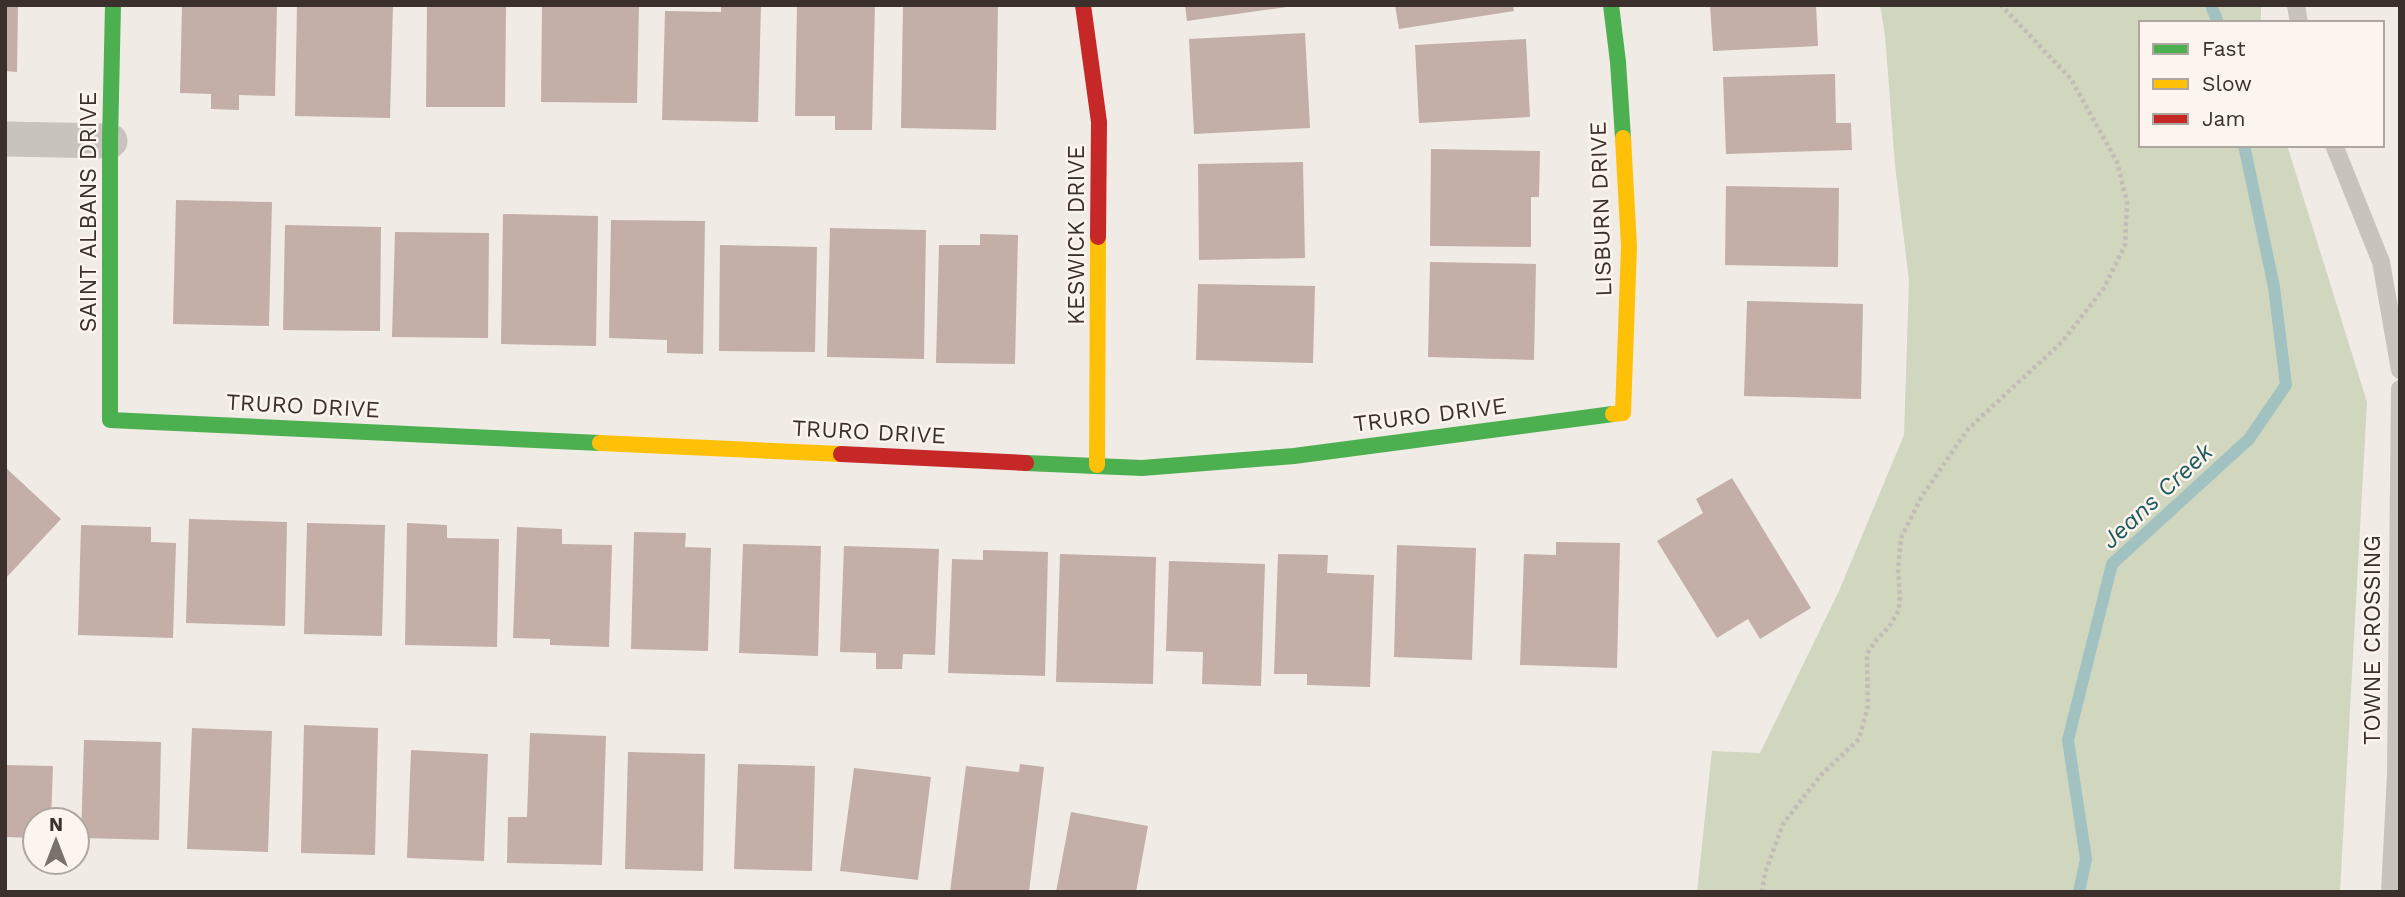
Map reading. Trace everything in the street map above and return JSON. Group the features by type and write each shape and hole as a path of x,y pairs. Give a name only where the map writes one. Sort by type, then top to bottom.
{"street":[{"name":"SAINT ALBANS DRIVE","path":"110,419 113,5"},
{"name":"KESWICK DRIVE","path":"1083,5 1099,122 1097,465"},
{"name":"LISBURN DRIVE","path":"1611,5 1619,62 1629,246 1623,413"},
{"path":"5,139 110,141"},
{"name":"TRURO DRIVE","path":"110,419 1142,468 1294,456 1623,413"}],"lane":[{"path":"2334,147 2381,262 2400,370"},
{"name":"TOWNE CROSSING","path":"2390,892 2398,774 2396,587 2400,389"}],"path":[{"path":"1762,892 1765,873 1783,824 1820,776 1859,738 1868,706 1867,654 1899,610 1898,570 1901,538 1922,495 1968,429 2062,342 2104,288 2125,245 2127,202 2117,162 2071,79 2001,5"}],"green space":[{"path":"1880,5 2261,5 2261,21 2139,21 2139,147 2288,147 2367,402 2340,892 1697,892 1712,751 1760,753 1839,591 1904,435 1909,281 1895,165 1885,35"}],"building":[{"path":"5,5 18,5 17,72 5,71"},
{"path":"182,5 277,5 275,96 239,95 239,110 211,109 211,94 180,93"},
{"path":"297,5 393,5 390,118 295,116"},
{"path":"427,5 506,5 505,107 426,107"},
{"path":"639,5 637,103 541,102 542,7"},
{"path":"721,5 761,5 758,122 662,120 665,11 721,12"},
{"path":"797,5 875,5 872,130 835,130 835,116 795,116"},
{"path":"903,5 998,5 996,130 901,128"},
{"path":"1185,5 1287,5 1287,7 1187,21"},
{"path":"1395,5 1513,5 1514,11 1399,29"},
{"path":"1710,5 1816,5 1818,46 1713,51"},
{"path":"1305,33 1310,128 1194,134 1189,39"},
{"path":"1526,39 1530,117 1419,123 1415,45"},
{"path":"1835,74 1836,123 1851,123 1852,150 1726,154 1723,77"},
{"path":"1431,149 1540,151 1539,197 1531,197 1531,247 1430,246"},
{"path":"1303,162 1305,258 1199,260 1198,164"},
{"path":"1726,186 1839,188 1838,267 1725,265"},
{"path":"176,200 272,202 269,326 173,324"},
{"path":"503,214 598,216 596,346 501,344"},
{"path":"611,220 705,221 703,354 667,353 667,340 609,338"},
{"path":"285,225 381,227 380,331 283,330"},
{"path":"830,228 926,230 924,359 827,357"},
{"path":"395,232 489,233 488,338 392,337"},
{"path":"980,234 1018,235 1015,364 936,363 939,245 980,245"},
{"path":"720,245 817,247 815,352 719,351"},
{"path":"1430,262 1536,264 1534,360 1428,357"},
{"path":"1198,284 1315,286 1313,363 1196,360"},
{"path":"1747,301 1863,304 1861,399 1744,396"},
{"path":"5,467 61,519 5,579"},
{"path":"1732,478 1811,608 1760,639 1748,619 1717,638 1657,541 1703,513 1696,499"},
{"path":"189,519 287,522 285,626 186,623"},
{"path":"307,523 385,525 382,636 304,634"},
{"path":"407,523 447,525 447,538 499,539 497,647 405,645"},
{"path":"81,525 151,527 151,542 176,543 173,638 78,635"},
{"path":"517,527 562,529 562,544 612,545 609,647 550,645 550,639 513,638"},
{"path":"634,532 686,533 685,547 711,548 708,651 631,649"},
{"path":"1556,542 1620,543 1617,668 1520,665 1524,554 1556,555"},
{"path":"743,544 821,546 818,656 739,653"},
{"path":"1397,545 1476,548 1472,660 1394,657"},
{"path":"844,546 939,549 935,655 903,654 902,669 876,669 876,653 840,652"},
{"path":"983,550 1048,552 1045,676 948,673 952,559 983,560"},
{"path":"1060,554 1156,557 1153,684 1056,682"},
{"path":"1278,554 1328,555 1327,573 1374,575 1370,687 1307,685 1307,674 1274,674"},
{"path":"1169,561 1265,564 1261,686 1202,684 1203,652 1166,651"},
{"path":"304,725 378,728 375,855 301,853"},
{"path":"192,728 272,731 268,852 187,849"},
{"path":"530,733 606,736 602,865 507,863 508,817 527,817"},
{"path":"84,740 161,742 159,840 91,838 91,806 82,806"},
{"path":"411,750 488,754 484,861 407,858"},
{"path":"628,752 705,754 703,871 625,869"},
{"path":"738,764 815,766 812,871 734,869"},
{"path":"1020,764 1044,767 1029,892 950,892 966,766 1019,772"},
{"path":"5,765 53,766 52,806 21,806 21,838 5,837"},
{"path":"854,768 931,777 918,880 840,871"},
{"path":"1071,812 1148,826 1136,892 1056,892"}],"waterway":[{"name":"Jeans Creek","path":"2211,5 2217,21"},
{"name":"Jeans Creek","path":"2079,892 2086,859 2068,740 2112,564 2249,439 2286,385 2274,287 2244,147"}],"traffic: fast":[{"path":"113,5 110,420 600,443"},
{"path":"1611,5 1623,138"},
{"path":"1026,463 1142,468 1294,456 1613,414"}],"traffic: slow":[{"path":"1613,414 1623,413 1629,246 1623,138"},
{"path":"1097,465 1098,237"},
{"path":"600,443 841,454"}],"traffic: jam":[{"path":"1083,5 1099,122 1098,237"},
{"path":"841,454 1026,463"}]}
